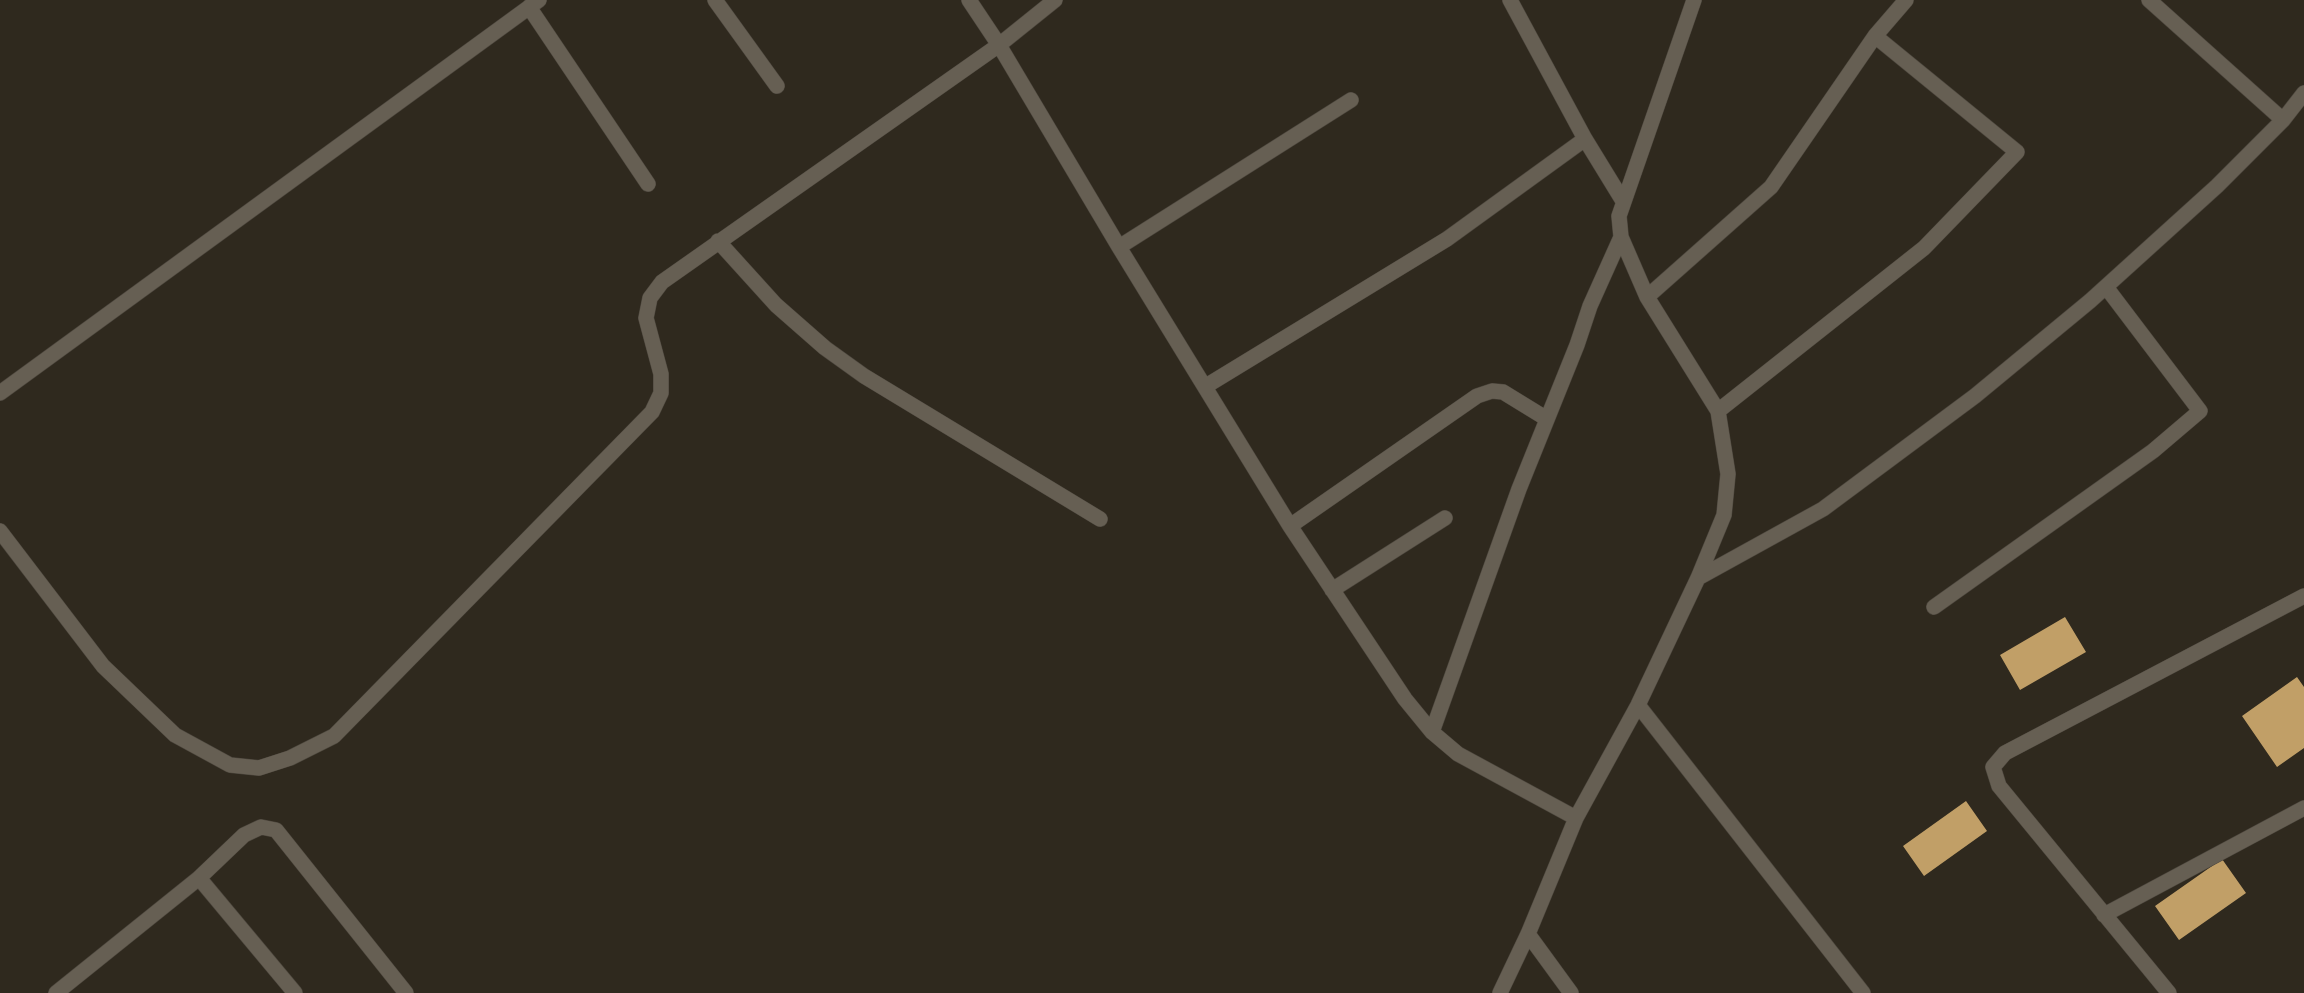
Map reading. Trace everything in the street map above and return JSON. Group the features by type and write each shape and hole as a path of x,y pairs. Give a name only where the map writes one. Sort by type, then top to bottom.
{"street":[{"path":"715,0 776,86"},
{"path":"969,0 998,44 1119,247 1206,386 1290,526 1405,699 1432,732 1458,754 1576,818"},
{"path":"0,531 103,666 175,735 230,766 259,768 290,758 334,736 652,412 661,392 662,374 646,318 650,298 662,282 998,44 1055,0"},
{"path":"1510,0 1585,139 1623,201"},
{"path":"1500,993 1528,934 1576,818 1638,705 1698,578 1724,515 1728,474 1718,411 1647,297 1621,237 1619,216 1694,0"},
{"path":"1647,297 1771,187 1875,36 1906,0"},
{"path":"2150,0 2283,120"},
{"path":"0,393 534,4 648,184"},
{"path":"1718,411 1924,248 2017,152 1875,36"},
{"path":"1698,578 1823,510 1975,396 2106,287 2217,186 2283,120 2304,93"},
{"path":"1119,247 1351,100"},
{"path":"1206,386 1447,239 1585,139"},
{"path":"1432,732 1519,489 1577,345 1590,306 1621,237"},
{"path":"718,241 776,305 833,353 864,376 1100,519"},
{"path":"1934,607 2153,451 2200,411 2106,287"},
{"path":"1290,526 1477,396 1492,390 1503,392 1547,419"},
{"path":"1332,590 1445,518"},
{"path":"2169,993 1999,786 1993,767 1997,759 2014,748 2304,596"},
{"path":"1638,705 1863,993"},
{"path":"2104,915 2304,808"},
{"path":"56,993 199,878 244,835 261,827 276,830 406,993"},
{"path":"199,878 296,993"},
{"path":"1528,934 1571,993"}],"building":[{"path":"2065,617 2086,652 2020,690 2000,655"},
{"path":"2297,677 2304,687 2304,748 2277,767 2242,716"},
{"path":"1966,801 1987,831 1924,876 1903,846"},
{"path":"2222,859 2246,893 2179,940 2155,906"}]}
